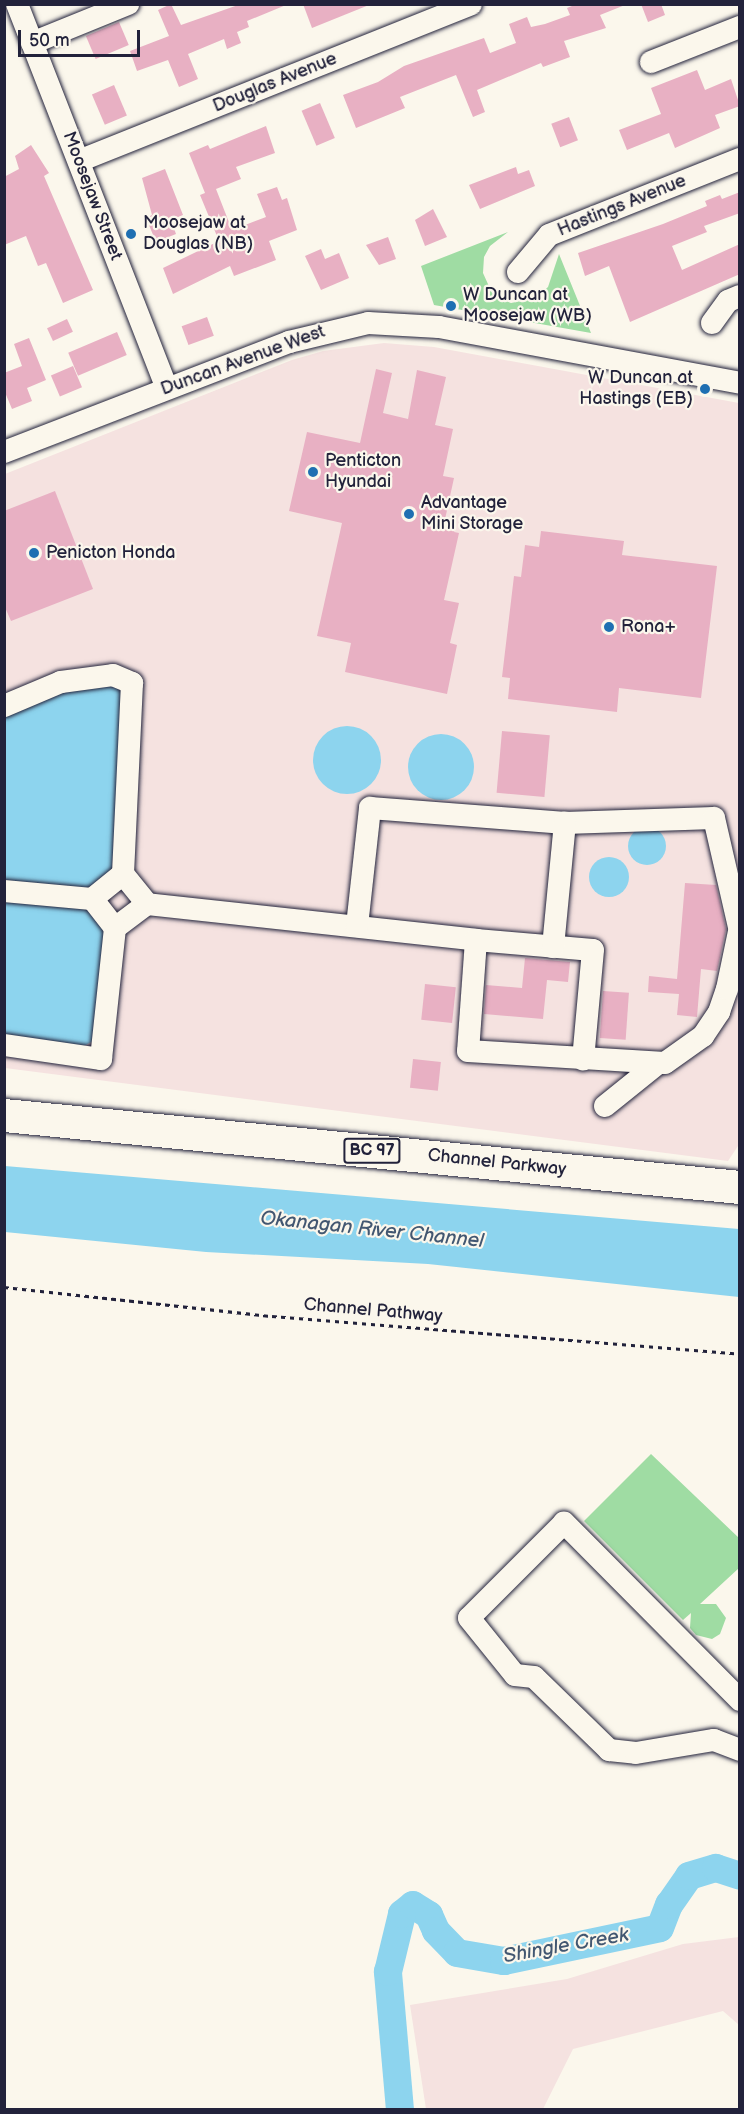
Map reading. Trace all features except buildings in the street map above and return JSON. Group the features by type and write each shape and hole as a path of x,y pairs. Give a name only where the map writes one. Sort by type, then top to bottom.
{"highway":[{"name":"Channel Parkway","path":"4,1115 740,1187"}],"street":[{"name":"Moosejaw Street","path":"17,4 167,388"},
{"path":"32,43 128,4"},
{"name":"Douglas Avenue","path":"79,161 471,4"},
{"path":"651,62 740,27"},
{"name":"Hastings Avenue","path":"518,272 549,235 740,159"},
{"path":"712,322 728,301 740,296"},
{"name":"Duncan Avenue West","path":"4,452 167,388 330,329 392,323 439,327 740,383"},
{"path":"4,706 61,682 113,675 132,683 123,874 147,904"},
{"path":"357,926 370,808 565,823 714,818 739,927 728,989 719,1012 703,1036 656,1065 605,1107"},
{"path":"553,947 565,823"},
{"path":"4,891 92,899 123,874"},
{"path":"4,1045 101,1059 115,928 92,899"},
{"path":"115,928 147,904 476,940 593,950 583,1060"},
{"path":"476,940 468,1051 656,1065"},
{"path":"740,1700 564,1523 469,1618 515,1675 534,1677 609,1750 636,1753 714,1740 740,1750"}],"path":[{"name":"Channel Pathway","path":"4,1287 272,1316 740,1354"}],"shaded area":[{"path":"384,343 434,347 739,403 740,1143 728,1161 5,1068 5,474 292,360 323,351"},
{"path":"739,1937 739,2025 723,2011 573,2049 543,2109 426,2109 410,2005 567,1979 683,1944"}],"green space":[{"path":"508,232 490,246 484,257 483,273 492,293 511,303 536,298 548,287 559,254 591,333 434,305 421,266"},
{"path":"651,1454 739,1538 739,1568 700,1604 716,1604 726,1618 720,1634 712,1639 696,1635 690,1628 691,1613 683,1620 584,1521"}],"water":[{"path":"96,682 116,685 122,692 112,871 95,890 5,883 5,715 21,705"},
{"path":"347,726 360,729 371,736 378,747 381,760 378,773 371,784 360,791 347,794 334,791 323,784 316,773 313,760 316,747 323,736 334,729"},
{"path":"434,734 448,734 460,739 469,748 474,767 472,780 465,791 448,800 434,800 422,795 413,786 408,774 408,760 413,748 422,739"},
{"path":"647,827 654,828 660,833 665,839 665,853 660,859 654,864 647,865 640,864 634,859 629,853 628,846 629,839 634,833 640,828"},
{"path":"609,857 623,863 629,877 623,891 609,897 595,891 589,877 595,863"},
{"path":"4,901 88,907 105,927 97,1039 80,1048 5,1037"},
{"name":"Okanagan River Channel","path":"5,1166 739,1229 739,1297 428,1264 206,1252 5,1232"}],"waterway":[{"name":"Shingle Creek","path":"400,2110 388,1972 402,1914 413,1905 429,1915 436,1931 457,1953 504,1961 660,1928 669,1905 689,1876 716,1868 740,1876"}],"place":[{"name":"Moosejaw at Douglas (NB)","path":"131,234"},
{"name":"W Duncan at Moosejaw (WB)","path":"451,306"},
{"name":"W Duncan at Hastings (EB)","path":"705,389"},
{"name":"Penticton Hyundai","path":"313,472"},
{"name":"Advantage Mini Storage","path":"409,514"},
{"name":"Penicton Honda","path":"34,553"},
{"name":"Rona+","path":"609,627"}]}
